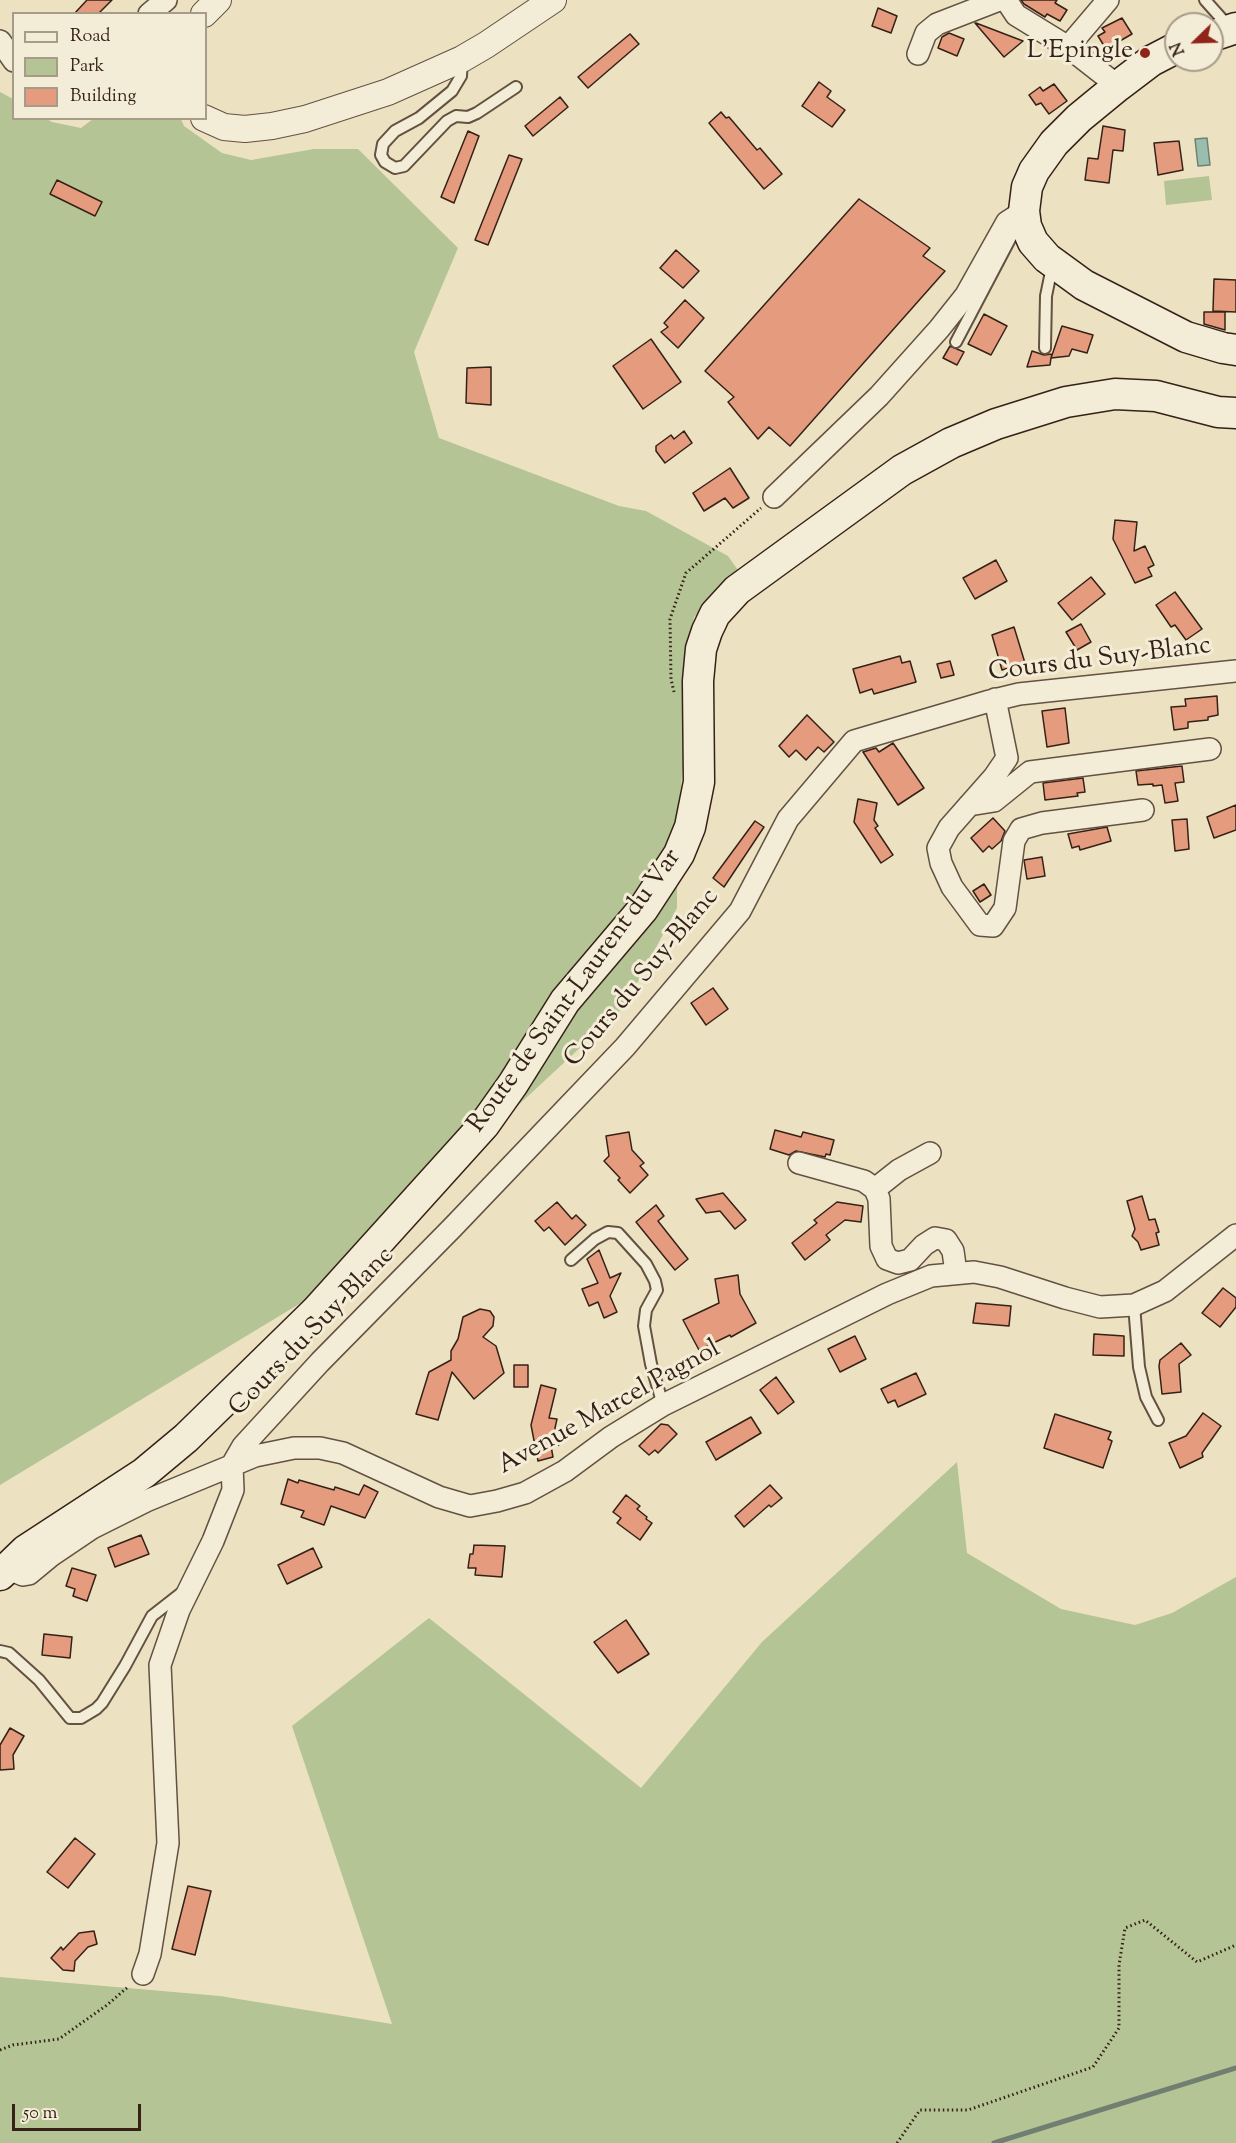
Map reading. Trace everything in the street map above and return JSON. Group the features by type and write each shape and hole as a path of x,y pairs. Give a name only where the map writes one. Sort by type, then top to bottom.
{"main road":[{"path":"1164,54 1151,61 1118,86 1079,118 1054,143 1034,171 1027,187 1026,226 1033,242 1053,264 1084,285 1164,327 1203,343 1236,350"},
{"name":"Route de Saint-Laurent du Var","path":"3,1572 26,1550 144,1473 186,1438 316,1311 483,1125 513,1084 564,1001 643,909 679,854 690,827 699,782 698,681 701,649 715,615 736,590 902,470 942,448 996,424 1066,402 1115,394 1156,396 1218,412 1236,413"}],"street":[{"path":"151,12 166,0"},
{"path":"206,12 218,0"},
{"path":"207,120 224,128 245,129 305,120 388,92 462,59 553,0"},
{"path":"918,54 926,33 937,24 999,0"},
{"path":"1006,0 1016,15 1068,47 1118,86"},
{"path":"1068,47 1107,0"},
{"path":"0,40 12,58"},
{"path":"774,497 879,396 939,329 966,295 1007,222 1025,204"},
{"name":"Cours du Suy-Blanc","path":"232,1465 243,1446 320,1362 625,1047 740,911 788,819 854,741 1019,694 1236,671"},
{"path":"995,699 1007,758 994,777 950,828 938,848 941,863 952,886 980,925 993,926 1005,908 1014,841 1022,828 1042,823 1143,810"},
{"path":"969,805 994,801 1030,772 1210,749"},
{"path":"875,1189 899,1170 930,1153"},
{"path":"799,1163 864,1181 875,1189 879,1199 881,1246 887,1259 898,1263 910,1260 924,1245 935,1238 946,1240 953,1251 956,1272"},
{"name":"Avenue Marcel Pagnol","path":"3,1572 29,1574 92,1528 146,1501 255,1456 294,1448 320,1448 343,1453 439,1497 470,1506 497,1501 525,1493 565,1471 611,1437 663,1405 888,1293 931,1276 974,1272 1000,1277 1100,1307 1134,1305 1165,1291 1236,1235"},
{"path":"143,1974 150,1954 168,1843 160,1665 179,1610 213,1541 233,1490 232,1465"}],"lane":[{"path":"1205,0 1226,31"},
{"path":"462,59 461,76 452,91 419,118 395,131 383,144 381,155 385,162 395,168 404,166 447,121 456,116 468,117 477,113 516,87"},
{"path":"956,342 1025,204"},
{"path":"1045,348 1046,296 1053,264"},
{"path":"571,1260 595,1239 608,1232 618,1233 646,1264 657,1290 645,1310 644,1326 651,1364 663,1405"},
{"path":"1134,1305 1142,1377 1146,1396 1158,1420"},
{"path":"0,1651 9,1653 39,1680 70,1718 81,1718 102,1703 152,1616 191,1585"}],"path":[{"path":"897,2143 920,2110 968,2110 1093,2067 1119,2028 1119,1965 1125,1928 1145,1920 1197,1962 1236,1946"},
{"path":"0,2050 14,2045 59,2039 107,2005 143,1974"}],"green space":[{"path":"0,92 12,98 12,120 49,120 81,128 92,120 181,120 184,126 222,153 251,160 314,149 358,149 458,248 414,352 439,438 619,506 646,511 728,556 740,573 694,617 682,686 683,764 677,831 677,908 625,1006 314,1295 0,1485"},
{"path":"1209,176 1212,200 1166,205 1164,181"},
{"path":"957,1462 967,1553 1061,1609 1135,1625 1172,1613 1236,1577 1236,2143 0,2143 0,1977 220,1996 392,2024 292,1726 429,1618 641,1788 762,1642"}],"shaded area":[{"path":"1207,138 1210,165 1198,166 1195,139"}],"building":[{"path":"87,0 112,0 100,12 76,12"},
{"path":"1021,0 1057,0 1055,3 1067,10 1060,21 1047,14 1045,17"},
{"path":"878,8 897,16 891,33 872,26"},
{"path":"1122,18 1132,34 1106,49 1098,36 1105,32 1102,28"},
{"path":"976,23 1023,41 1004,57"},
{"path":"949,33 964,39 957,56 938,48 942,37"},
{"path":"630,34 639,44 588,88 578,77"},
{"path":"819,82 831,91 827,97 845,110 832,127 802,106"},
{"path":"1054,84 1067,101 1049,114 1041,103 1036,105 1029,95 1040,87 1043,91"},
{"path":"560,97 568,107 533,136 525,126"},
{"path":"721,112 726,118 729,117 757,150 760,148 782,174 764,189 709,123"},
{"path":"1103,126 1125,130 1123,151 1113,150 1109,183 1085,180 1088,158 1098,159"},
{"path":"468,131 479,136 454,203 441,197"},
{"path":"1179,141 1183,170 1158,175 1154,143"},
{"path":"509,155 522,159 488,245 475,240"},
{"path":"57,180 102,202 95,216 50,194"},
{"path":"859,199 930,248 923,256 945,271 790,446 769,427 758,439 728,402 734,397 705,371"},
{"path":"676,250 699,271 683,288 660,268"},
{"path":"1214,279 1236,280 1236,312 1213,311"},
{"path":"685,300 704,318 678,348 661,332 668,327 664,323"},
{"path":"1204,312 1225,312 1225,330 1204,324"},
{"path":"984,314 1007,326 991,355 968,344"},
{"path":"1062,326 1093,335 1087,353 1072,349 1069,356 1051,358"},
{"path":"651,339 681,382 643,409 613,366"},
{"path":"950,346 964,352 957,365 943,358"},
{"path":"1032,351 1044,355 1052,354 1050,365 1027,367"},
{"path":"491,367 491,405 466,403 467,368"},
{"path":"684,431 692,443 665,463 656,451 656,446 671,435 674,439"},
{"path":"730,468 749,498 733,508 725,498 704,511 693,493"},
{"path":"1115,520 1137,522 1134,551 1145,546 1154,565 1148,568 1152,576 1135,583 1113,539"},
{"path":"996,560 1007,581 975,599 963,578"},
{"path":"1091,577 1105,594 1072,620 1058,603"},
{"path":"1175,592 1202,629 1186,640 1175,625 1171,627 1156,605"},
{"path":"1081,624 1091,642 1077,650 1066,632"},
{"path":"1014,627 1025,663 1002,670 992,635"},
{"path":"900,656 902,663 910,661 916,682 874,694 872,689 860,693 853,669"},
{"path":"950,661 954,675 941,678 937,664"},
{"path":"1217,696 1218,715 1208,717 1208,720 1188,722 1188,728 1174,730 1171,707 1186,706 1185,699"},
{"path":"1065,708 1069,743 1047,747 1042,711"},
{"path":"807,715 834,742 824,752 818,747 806,760 796,750 789,757 779,746"},
{"path":"893,743 924,788 898,805 863,752 876,748 879,752"},
{"path":"1182,766 1184,782 1175,783 1178,801 1165,803 1162,785 1138,785 1136,771"},
{"path":"1083,778 1085,792 1077,793 1078,796 1045,800 1043,783"},
{"path":"858,799 877,803 874,820 878,826 875,828 893,855 881,863 854,822"},
{"path":"1236,805 1236,830 1214,838 1207,817"},
{"path":"993,818 1005,831 1001,841 992,849 989,846 983,852 971,838"},
{"path":"1187,819 1189,849 1175,851 1172,820"},
{"path":"755,821 764,827 724,887 713,878"},
{"path":"1107,827 1111,841 1080,850 1079,846 1072,848 1068,834"},
{"path":"1042,857 1045,876 1027,879 1024,860"},
{"path":"984,884 991,895 980,902 973,891"},
{"path":"713,988 728,1009 706,1025 691,1003"},
{"path":"775,1130 801,1137 803,1132 834,1140 830,1155 826,1154 825,1157 796,1151 789,1155 770,1149"},
{"path":"629,1132 632,1150 644,1163 640,1166 648,1175 630,1193 604,1161 609,1156 606,1136"},
{"path":"723,1193 746,1220 735,1229 720,1211 706,1213 696,1199"},
{"path":"1142,1196 1149,1220 1155,1219 1159,1232 1156,1233 1159,1245 1141,1250 1138,1242 1132,1236 1135,1229 1127,1201"},
{"path":"557,1202 572,1219 576,1215 586,1225 565,1245 549,1227 544,1231 535,1221"},
{"path":"837,1202 863,1206 861,1222 845,1220 826,1235 830,1240 805,1260 792,1243 817,1223 814,1220"},
{"path":"656,1205 664,1216 658,1221 688,1259 675,1270 636,1222"},
{"path":"599,1250 610,1278 621,1273 610,1296 617,1312 604,1318 598,1302 589,1306 582,1289 598,1283 587,1259"},
{"path":"738,1275 740,1294 756,1323 731,1337 730,1335 699,1350 683,1320 719,1303 715,1279"},
{"path":"1223,1288 1236,1298 1236,1307 1220,1327 1202,1313"},
{"path":"976,1303 1011,1306 1009,1326 973,1323"},
{"path":"480,1309 490,1311 494,1317 493,1326 483,1337 496,1346 504,1373 474,1399 452,1372 438,1420 416,1414 429,1372 451,1360 451,1351 458,1339 463,1317"},
{"path":"1094,1334 1124,1336 1124,1356 1093,1355"},
{"path":"855,1336 866,1359 840,1372 828,1349"},
{"path":"1181,1343 1191,1355 1179,1364 1181,1392 1162,1394 1160,1360"},
{"path":"514,1365 528,1365 528,1387 514,1387"},
{"path":"916,1373 926,1394 898,1407 895,1400 888,1403 881,1389"},
{"path":"776,1377 794,1402 778,1414 760,1390"},
{"path":"541,1385 556,1389 549,1418 557,1419 555,1428 559,1445 551,1446 553,1457 538,1461 531,1425"},
{"path":"1203,1413 1221,1426 1202,1453 1203,1457 1180,1468 1169,1443 1186,1436"},
{"path":"1055,1414 1111,1432 1108,1439 1112,1441 1103,1468 1044,1448"},
{"path":"751,1417 761,1433 716,1460 706,1442"},
{"path":"661,1424 668,1425 677,1434 658,1453 655,1450 649,1455 639,1446"},
{"path":"288,1479 334,1490 335,1487 359,1495 364,1485 378,1492 365,1518 331,1506 324,1525 301,1517 304,1511 281,1504"},
{"path":"770,1485 782,1498 771,1507 769,1505 744,1527 735,1516"},
{"path":"626,1495 640,1506 637,1509 652,1523 640,1540 617,1523 621,1518 613,1512"},
{"path":"141,1535 149,1554 115,1567 108,1548"},
{"path":"474,1545 505,1546 502,1577 475,1575 476,1568 468,1568"},
{"path":"313,1548 322,1567 287,1584 278,1565"},
{"path":"72,1568 96,1575 87,1601 73,1596 75,1589 66,1586"},
{"path":"626,1620 649,1654 618,1673 594,1642"},
{"path":"44,1634 72,1637 70,1658 42,1655"},
{"path":"10,1728 24,1736 13,1755 14,1769 0,1770 0,1745"},
{"path":"75,1838 95,1854 68,1888 47,1872"},
{"path":"188,1886 211,1891 195,1955 172,1949"},
{"path":"94,1931 97,1944 88,1947 75,1961 74,1971 63,1970 51,1958 61,1947 63,1950 79,1933"}],"waterway":[{"path":"994,2143 1236,2068"}],"place":[{"name":"L'Epingle","path":"1145,53"}]}
